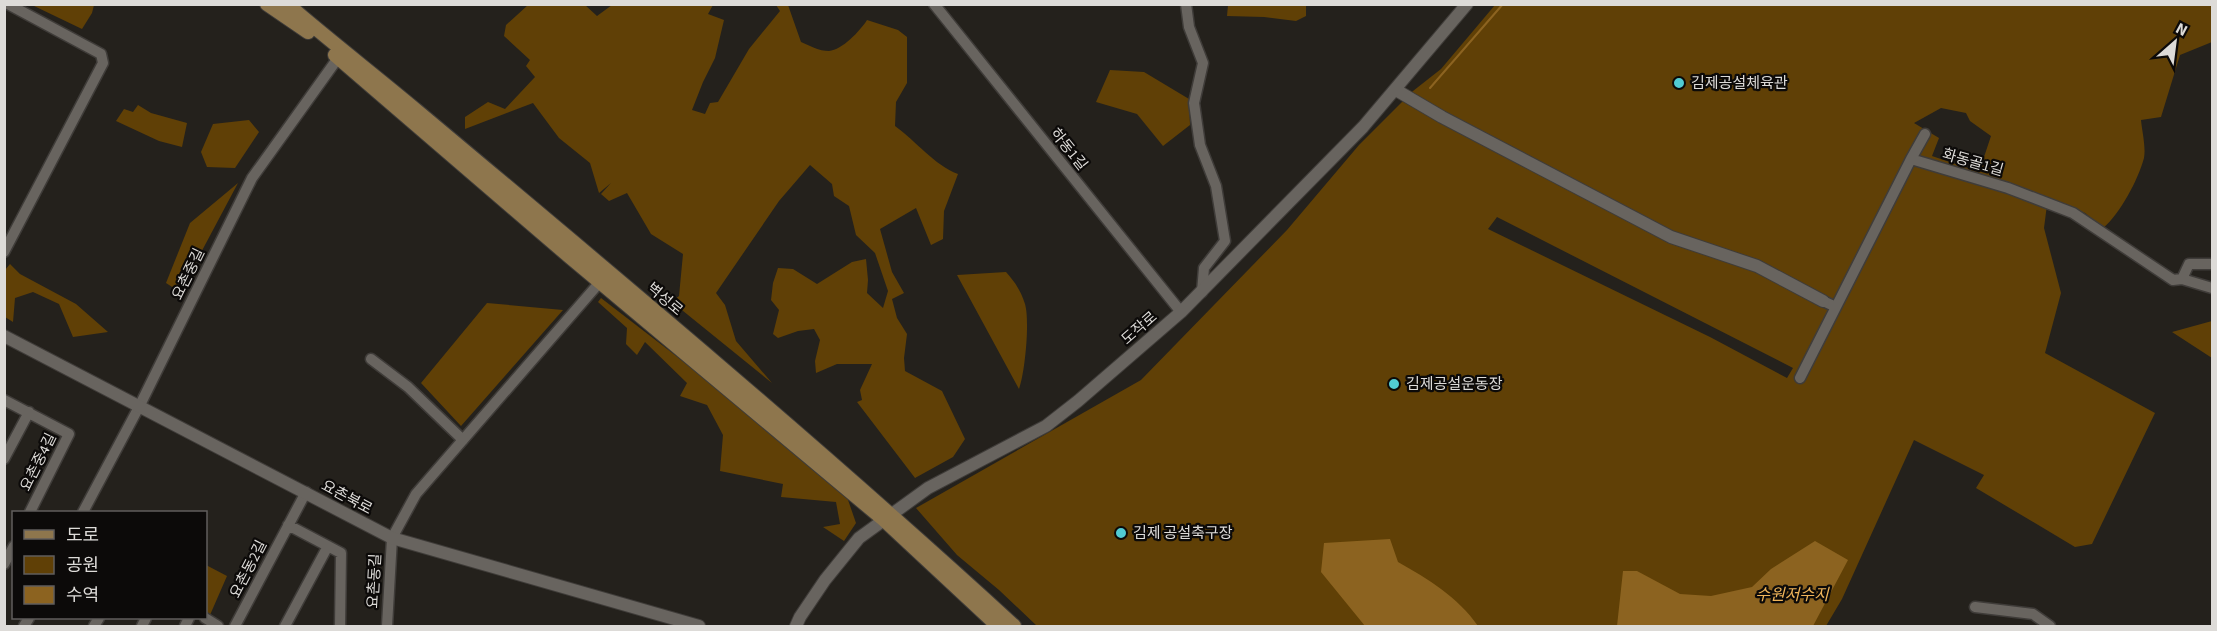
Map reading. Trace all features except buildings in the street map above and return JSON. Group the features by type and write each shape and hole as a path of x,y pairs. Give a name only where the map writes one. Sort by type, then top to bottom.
{"main road":[{"path":"267,4 334,53"},
{"name":"벽성로","path":"281,4 334,53 600,282 887,516 999,627"},
{"name":"벽성로","path":"287,4 518,195 1014,627"},
{"path":"300,4 317,30"}],"street":[{"path":"4,252 103,63 101,54 8,4"},
{"name":"하동1길","path":"934,4 1181,312"},
{"path":"1186,4 1189,27 1203,63 1194,103 1200,144 1216,186 1225,242 1204,268 1202,292"},
{"name":"도작로","path":"796,627 800,617 825,580 859,538 928,488 1046,426 1181,312 1363,127 1467,4"},
{"name":"요촌중길","path":"84,511 140,405 252,178 334,53"},
{"path":"1396,90 1442,117 1671,237 1757,266 1836,307"},
{"path":"1800,378 1924,134"},
{"name":"화동골1길","path":"1911,159 2008,188 2073,213 2173,280 2182,279 2212,288"},
{"path":"2182,279 2189,264 2212,264"},
{"path":"392,538 416,494 600,282"},
{"name":"요촌북로","path":"4,336 392,538 699,627"},
{"path":"371,358 408,387 462,440"},
{"name":"요촌중4길","path":"4,400 69,434 31,511"},
{"name":"요촌중4길","path":"4,459 29,412"},
{"name":"요촌동2길","path":"235,627 306,492"},
{"path":"288,525 341,554 339,627"},
{"name":"요촌동길","path":"387,627 392,538"},
{"path":"285,627 328,546"},
{"path":"4,564 12,550"},
{"path":"1975,607 2032,614 2050,627"}],"green space":[{"path":"32,5 94,5 82,29"},
{"path":"528,5 585,5 597,16 612,5 713,5 708,14 724,20 715,58 692,110 705,114 710,103 718,102 749,49 780,11 776,5 788,5 801,42 822,50 834,50 845,44 867,20 898,30 907,37 907,83 896,102 895,126 933,159 958,174 944,211 943,239 931,245 916,208 880,229 892,272 904,293 892,299 897,318 907,334 905,371 942,391 965,439 953,457 915,478 857,402 862,400 860,390 872,364 837,364 816,373 815,361 820,340 814,329 798,331 778,338 773,334 779,310 771,300 778,268 793,269 817,284 852,262 866,259 867,293 883,308 888,291 875,253 856,235 849,206 834,196 832,184 810,165 779,201 716,293 725,305 736,341 772,383 672,302 679,296 683,254 651,234 627,193 609,201 601,194 611,183 599,193 590,163 559,138 533,103 465,129 465,117 488,102 505,109 535,77 526,66 530,60 504,36 506,25"},
{"path":"1228,5 1306,5 1306,16 1296,21 1227,16"},
{"path":"1495,5 2212,5 2212,42 2180,55 2161,117 2141,120 2144,158 2128,196 2116,214 2103,228 2085,213 2048,197 2044,228 2061,293 2045,353 2155,413 2092,544 2075,547 1976,488 1984,475 1914,440 1842,599 1826,626 1037,626 957,555 916,508 1141,380 1287,230 1359,145 1413,91 1441,69","holes":["1941,108 1966,113 1970,121 1991,136 1979,172 1932,156 1939,138 1914,123","1497,217 1793,368 1787,378 1710,337 1488,229"]},
{"path":"1110,70 1144,72 1189,99 1190,125 1163,146 1137,114 1096,102"},
{"path":"138,105 151,113 187,123 182,147 159,141 116,121 124,109 133,112"},
{"path":"249,120 259,132 235,168 207,167 201,152 213,124"},
{"path":"238,183 180,292 166,283 190,223"},
{"path":"10,264 20,274 76,304 108,332 73,337 59,304 33,292 15,298 13,322 5,317 5,270"},
{"path":"1006,272 1020,291 1026,312 1026,347 1019,389 957,275"},
{"path":"601,298 719,389 847,497 856,523 844,541 823,527 840,524 836,502 781,497 783,484 720,471 723,435 707,405 680,396 687,383 645,342 637,355 626,344 627,328 598,302"},
{"path":"487,303 563,310 461,426 421,383"},
{"path":"2212,321 2212,358 2172,332"},
{"path":"207,566 227,576 210,615 207,613"}],"water":[{"path":"1390,539 1398,562 1452,597 1478,626 1365,626 1321,572 1324,543"},
{"name":"수원저수지","path":"1815,541 1848,560 1813,626 1617,626 1623,571 1637,571 1680,594 1711,596 1752,587 1771,569"}],"waterway":[{"path":"1430,88 1503,4"}],"place":[{"name":"김제공설체육관","path":"1679,83"},
{"name":"김제공설운동장","path":"1394,384"},
{"name":"김제 공설축구장","path":"1121,533"}]}
